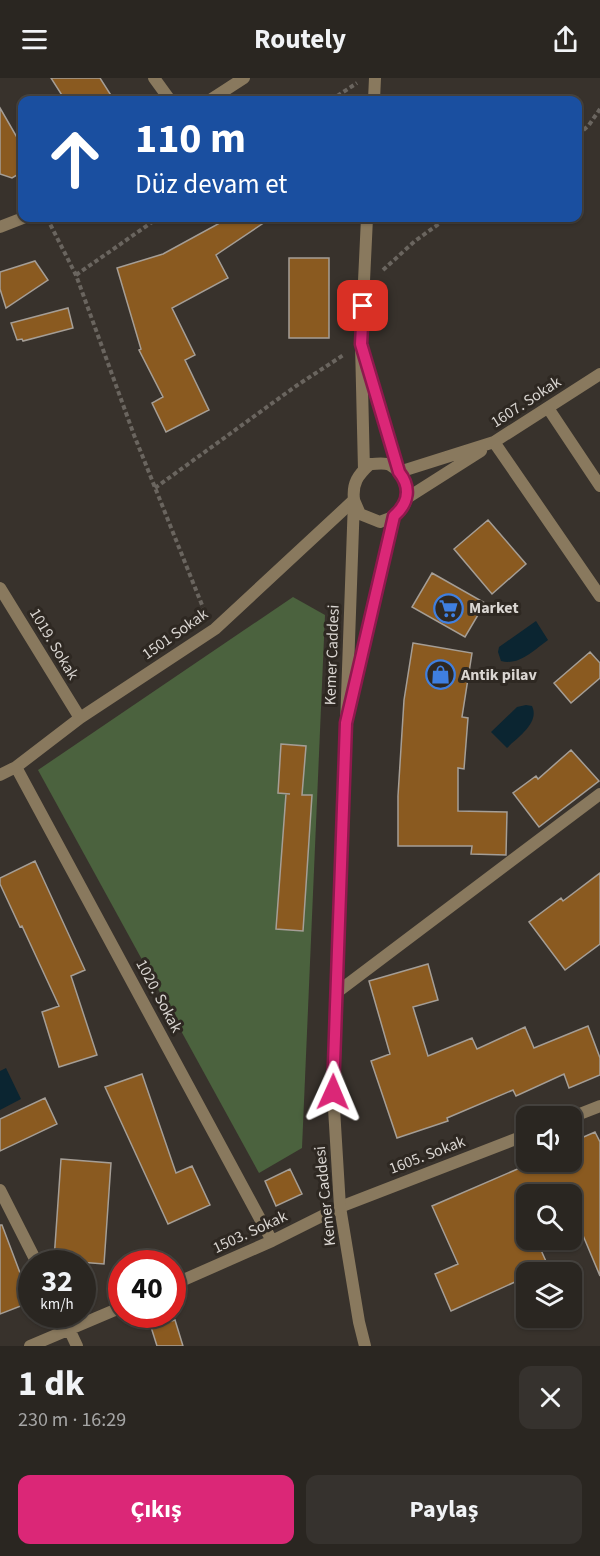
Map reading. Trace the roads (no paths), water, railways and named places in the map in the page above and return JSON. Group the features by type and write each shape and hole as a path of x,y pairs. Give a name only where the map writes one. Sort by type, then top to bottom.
{"street":[{"path":"154,78 167,96"},
{"path":"216,96 244,78"},
{"path":"374,96 375,78"},
{"path":"0,227 18,220"},
{"name":"Kemer Caddesi","path":"365,1346 340,1207 333,1092 353,485 357,476 364,470 361,344 367,222"},
{"path":"361,344 399,472"},
{"name":"1607. Sokak","path":"399,472 495,442 600,374"},
{"path":"548,408 600,486"},
{"path":"407,498 495,442 600,596"},
{"path":"354,501 360,514 367,519 380,522 401,510 407,498 405,479 387,464 370,464 364,470"},
{"name":"1501 Sokak","path":"0,775 16,767 80,718 215,629 354,501"},
{"path":"346,723 394,516"},
{"name":"1019. Sokak","path":"0,588 80,718"},
{"name":"1020. Sokak","path":"16,767 272,1241"},
{"path":"336,993 600,794"},
{"path":"582,1114 600,1107"},
{"name":"1605. Sokak","path":"340,1207 516,1139"},
{"path":"0,1190 30,1250"},
{"name":"1503. Sokak","path":"186,1279 272,1241 340,1207"},
{"path":"30,1346 108,1313"},
{"path":"70,1330 76,1346"}],"water":[{"path":"536,621 548,640 520,659 501,661 499,647"},
{"path":"532,706 534,712 531,724 507,748 491,732 517,707"},
{"path":"6,1068 21,1099 0,1110 0,1071"}],"place":[{"name":"Market","path":"448,608"},
{"name":"Antik pilav","path":"440,675"}]}
